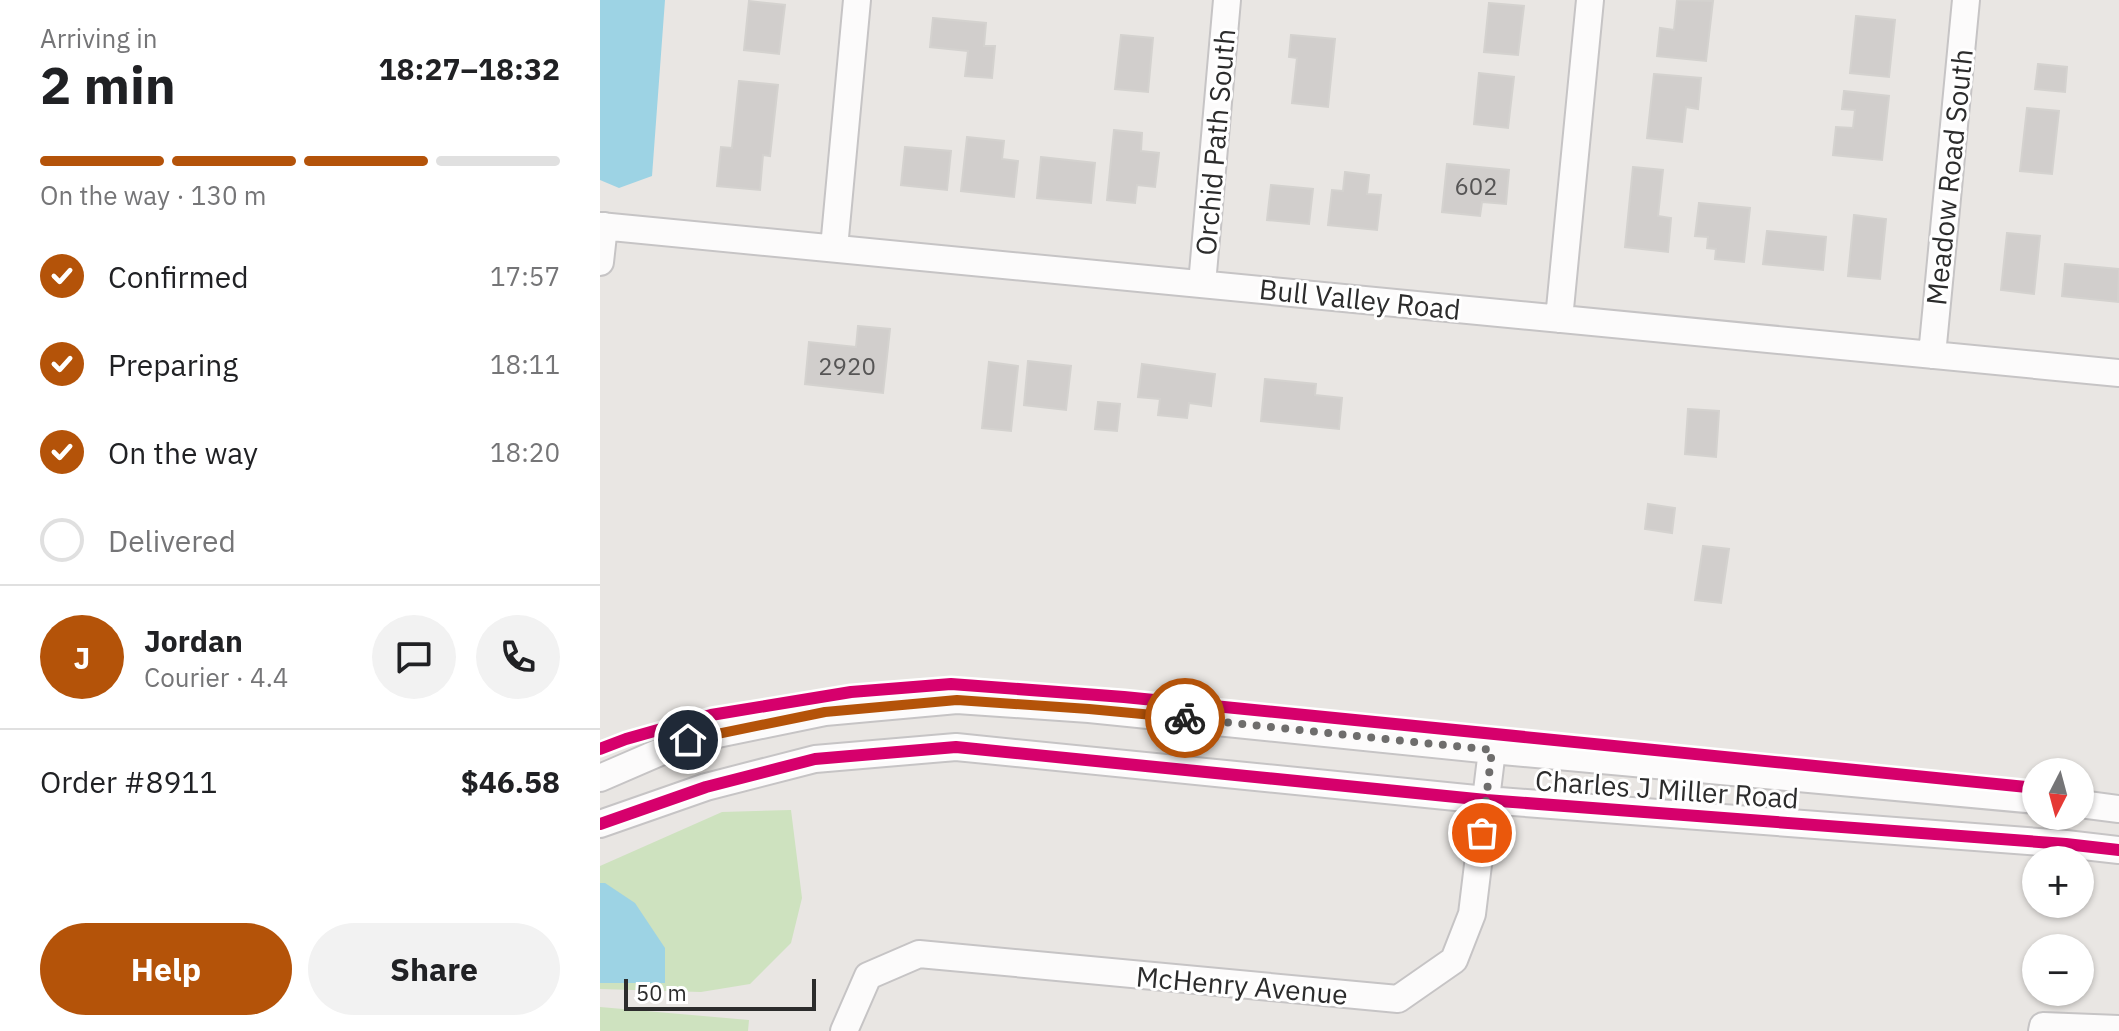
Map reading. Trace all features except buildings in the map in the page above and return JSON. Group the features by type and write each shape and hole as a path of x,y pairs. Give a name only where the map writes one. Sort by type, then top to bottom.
{"street":[{"path":"834,248 857,0"},
{"name":"Orchid Path South","path":"1202,284 1227,0"},
{"path":"1559,319 1590,0"},
{"name":"Meadow Road South","path":"1932,355 1966,0"},
{"path":"600,262 602,226"},
{"name":"Bull Valley Road","path":"602,226 2119,373"},
{"name":"Charles J Miller Road","path":"600,778 688,740 825,712 957,700 1089,709 2022,799"},
{"name":"Charles J Miller Road","path":"600,824 706,787 815,759 956,747 1486,800 2119,850"},
{"name":"McHenry Avenue","path":"844,1031 868,976 919,954 1398,999 1454,960 1472,914 1492,750"},
{"path":"2094,806 2119,809"},
{"path":"2042,1031 2043,1026 2119,1029"}],"green space":[{"path":"791,810 802,898 791,943 750,984 701,992 600,989 600,866 722,812"},
{"path":"600,1007 749,1020 748,1031 600,1031"}],"water":[{"path":"600,0 665,0 652,176 619,188 600,180"},
{"path":"600,883 605,883 635,903 665,948 665,983 600,983"}],"cycle path":[{"path":"600,749 711,715 851,692 951,684 1124,697 2022,787"},
{"path":"600,824 706,787 815,759 956,747 1486,800 2119,850"}],"way so far":[{"path":"1185,718 1492,750 1482,833"}],"route":[{"path":"688,740 825,712 957,700 1185,718"}]}
